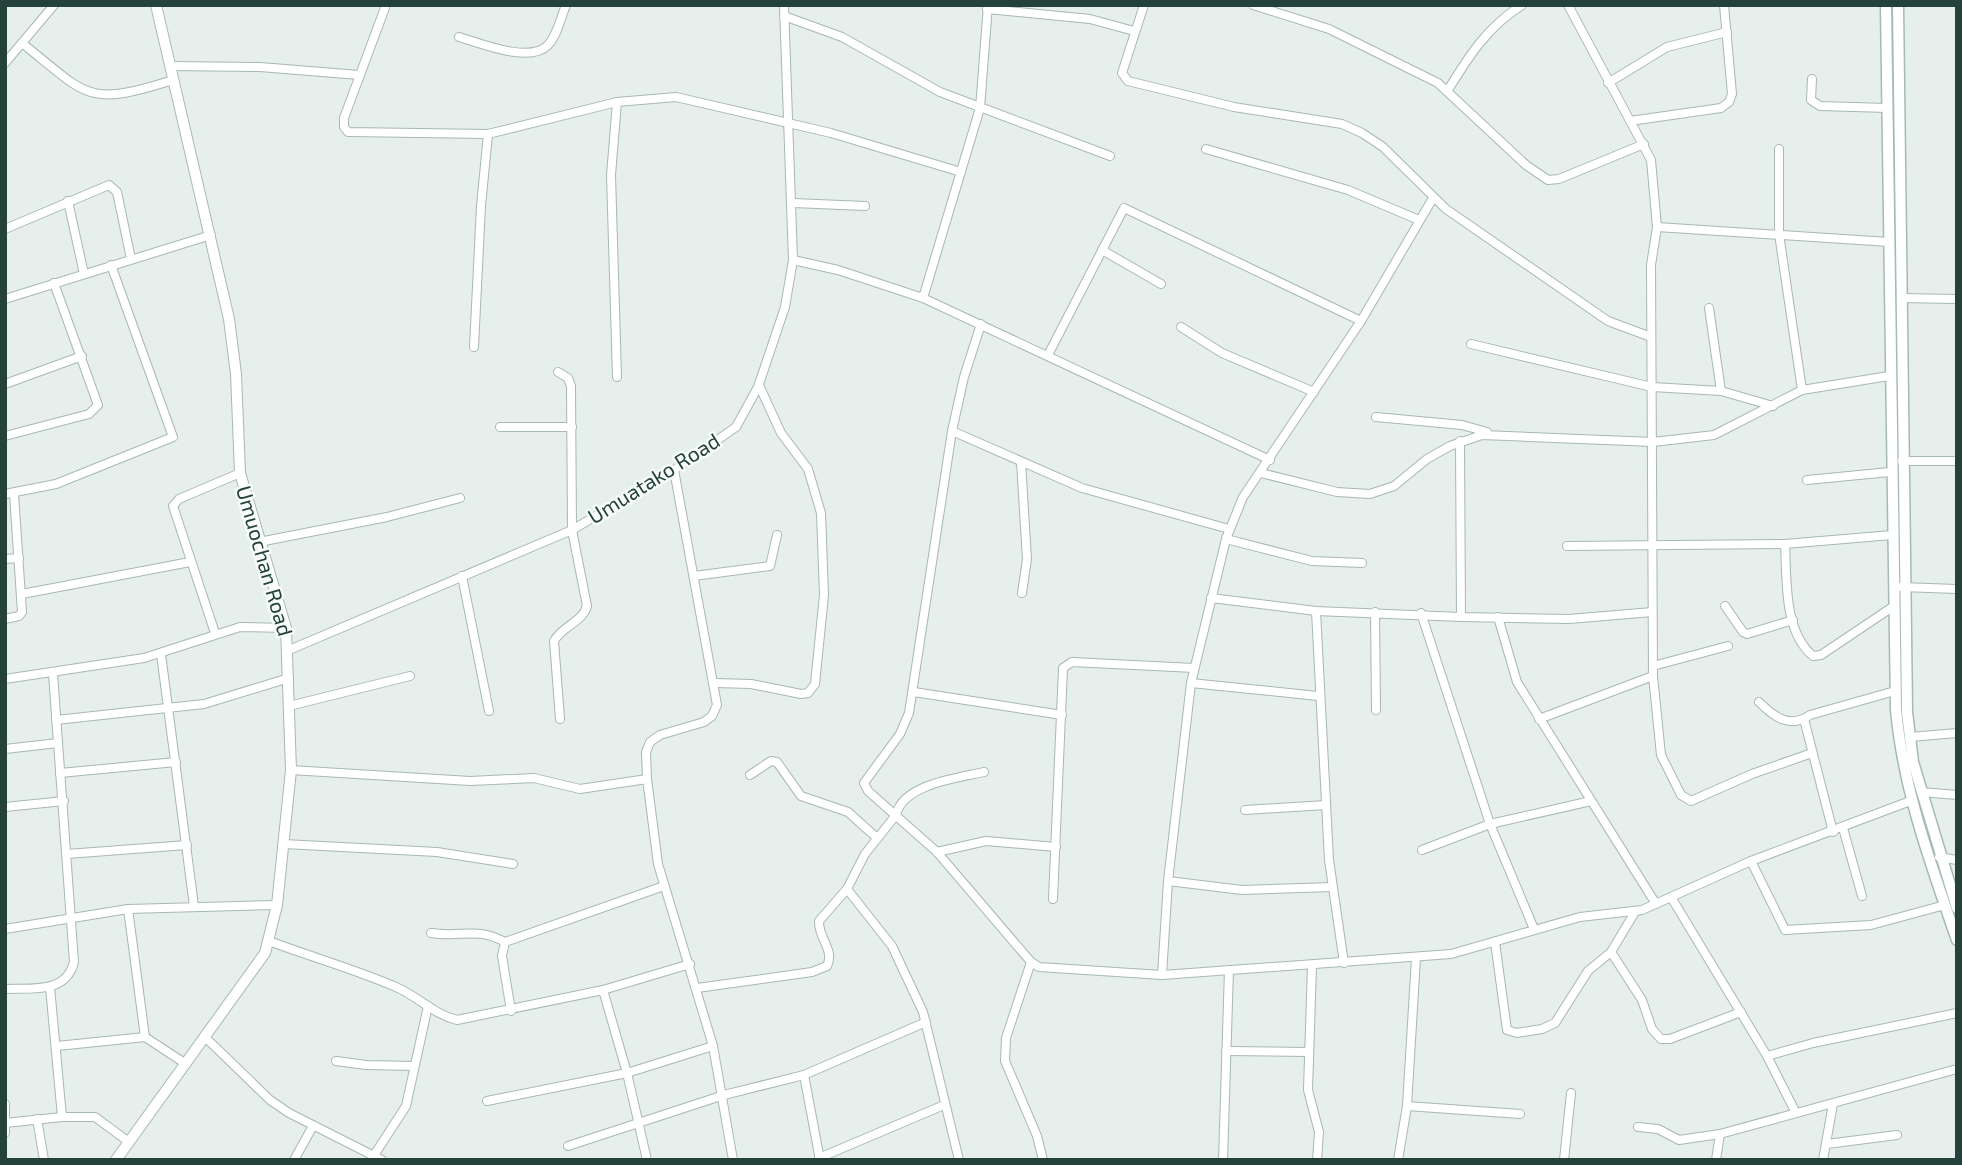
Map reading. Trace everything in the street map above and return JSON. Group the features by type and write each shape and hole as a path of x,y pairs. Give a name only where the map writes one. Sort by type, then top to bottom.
{"main road":[{"path":"1886,5 1890,472 1892,536 1900,587 1894,606 1895,691 1902,760 1913,800 1954,906"},
{"path":"1898,5 1902,461 1900,587 1910,737 1921,792 1954,906 1957,940"}],"street":[{"path":"5,63 54,5"},
{"name":"Umuochan Road","path":"116,1160 257,966 269,941 277,905 291,770 289,650 286,628 240,473 234,347 211,235 156,5"},
{"path":"386,5 344,118 344,127 348,132 488,134 617,103 676,97 864,142 961,172"},
{"path":"459,37 511,52 540,51 551,41 566,5"},
{"name":"Umuatako Road","path":"289,650 572,530 674,470 736,427 759,385 785,307 793,260 784,5"},
{"path":"1144,5 1122,73 1128,81 1234,107 1342,124 1383,147 1433,198 1608,321 1651,337"},
{"path":"1253,5 1341,34 1448,90 1516,157 1548,180 1559,179 1644,144"},
{"path":"1448,90 1484,35 1502,18 1522,5"},
{"path":"1567,5 1644,144 1654,170 1657,227 1652,251 1651,612 1653,676 1661,755 1665,767 1686,799 1697,800 1752,774 1812,753"},
{"path":"1630,121 1721,108 1729,102 1732,94 1724,5"},
{"path":"923,298 980,108 988,7 1090,19 1134,31"},
{"path":"784,16 832,33 940,92 1111,156"},
{"path":"1608,83 1667,47 1727,32"},
{"path":"22,43 89,93 123,95 173,80"},
{"path":"170,66 260,67 359,75"},
{"path":"1812,79 1811,100 1820,106 1887,108"},
{"path":"617,103 611,176 617,377"},
{"path":"474,347 481,206 488,134"},
{"path":"1206,149 1348,190 1419,220"},
{"path":"1779,149 1779,234 1802,390"},
{"path":"5,229 103,185 113,187 131,259"},
{"path":"1162,975 1168,881 1191,683 1229,530 1243,497 1361,321 1433,198"},
{"path":"68,201 84,274"},
{"path":"793,203 865,206"},
{"path":"1048,355 1120,212 1129,208 1361,321"},
{"path":"1657,227 1889,242"},
{"path":"5,299 211,235"},
{"path":"1102,250 1161,284"},
{"path":"793,260 858,276 923,298 1270,460"},
{"path":"5,619 19,616 22,612 19,558 9,494 56,484 173,437 111,265"},
{"path":"5,436 94,410 99,400 54,283"},
{"path":"1901,299 1957,299"},
{"path":"1709,308 1721,391"},
{"path":"981,324 964,377 952,431 914,692 905,725 864,783 868,791 937,852 1031,962 1046,970 1162,975 1451,954 1580,917 1635,912 1751,861 1913,800"},
{"path":"1181,327 1222,353 1314,391"},
{"path":"1471,344 1653,387 1721,391 1773,406"},
{"path":"5,384 82,356"},
{"path":"558,372 568,378 571,386 572,530 587,606 583,615 561,631 554,641 560,719"},
{"path":"1376,417 1462,425 1497,434 1653,442 1714,435 1802,390 1889,376"},
{"path":"715,683 751,684 801,694 808,693 815,684 824,595 821,513 808,469 781,433 759,385"},
{"path":"500,428 572,427"},
{"path":"952,431 1082,488 1229,530"},
{"path":"1261,473 1337,492 1370,494 1394,486 1427,459 1460,442 1497,434"},
{"path":"1460,442 1461,617"},
{"path":"1902,461 1957,461"},
{"path":"1021,462 1027,559 1022,593"},
{"path":"674,470 717,705 712,716 704,722 660,735 650,742 646,752 647,779 654,842 664,886 713,1046 733,1160"},
{"path":"1807,480 1890,472"},
{"path":"215,633 173,506 175,501 240,473"},
{"path":"259,542 387,517 460,498"},
{"path":"694,576 770,566 777,535"},
{"path":"1567,546 1785,544 1892,536"},
{"path":"1226,539 1312,561 1362,563"},
{"path":"1785,544 1788,598 1793,620 1807,649 1817,656 1894,606"},
{"path":"5,559 19,558"},
{"path":"22,594 190,562"},
{"path":"462,576 489,711"},
{"path":"1900,587 1957,589"},
{"path":"1211,598 1316,611 1421,613 1461,617 1592,618 1651,612"},
{"path":"1725,606 1743,632 1748,634 1793,620"},
{"path":"1316,611 1318,696 1326,805 1333,887 1344,963"},
{"path":"1375,612 1376,710"},
{"path":"1421,613 1490,824 1534,929"},
{"path":"1498,617 1510,667 1539,719 1656,904"},
{"path":"5,679 53,674 161,654 215,633 262,625 286,628"},
{"path":"1653,666 1728,646"},
{"path":"161,654 194,906"},
{"path":"1053,899 1062,672 1072,662 1194,668"},
{"path":"5,989 50,988 65,982 74,962 53,674"},
{"path":"289,706 410,676"},
{"path":"1539,719 1653,676"},
{"path":"55,720 204,704 289,678"},
{"path":"1191,683 1318,696"},
{"path":"1759,702 1781,720 1804,719 1895,691"},
{"path":"914,692 1062,715"},
{"path":"1804,719 1833,832"},
{"path":"1910,737 1957,733"},
{"path":"5,749 58,743"},
{"path":"750,775 771,761 777,762 801,796 848,812 877,838"},
{"path":"60,773 176,762"},
{"path":"291,770 470,781 534,778 580,789 647,779"},
{"path":"697,989 812,972 827,966 830,952 819,931 819,921 847,889 877,838 896,815 898,807 917,792 984,772"},
{"path":"1921,792 1957,795"},
{"path":"5,807 64,801"},
{"path":"1422,850 1490,824 1591,801"},
{"path":"1245,810 1326,805"},
{"path":"1843,828 1861,897"},
{"path":"937,852 986,841 1056,847"},
{"path":"284,844 437,852 513,863"},
{"path":"67,854 187,845"},
{"path":"1939,857 1957,860"},
{"path":"1751,861 1785,930 1871,925 1954,906"},
{"path":"1168,881 1242,890 1333,887"},
{"path":"431,933 447,936 484,932 505,943 664,886"},
{"path":"847,889 892,946 926,1022 959,1160"},
{"path":"1671,897 1768,1056 1796,1113"},
{"path":"5,929 128,909 277,905"},
{"path":"128,909 145,1037"},
{"path":"1495,942 1507,1030 1517,1033 1550,1027 1562,1014 1588,971 1611,952 1635,912"},
{"path":"269,941 394,986 417,997 436,1013 457,1020 603,989 690,964"},
{"path":"505,943 502,956 511,1010"},
{"path":"1611,952 1642,999 1652,1029 1661,1039 1670,1039 1741,1012"},
{"path":"1398,1160 1407,1106 1416,958"},
{"path":"1031,962 1006,1038 1005,1061 1037,1136 1043,1160"},
{"path":"1312,966 1307,1090 1320,1132 1317,1160"},
{"path":"1223,1160 1229,970"},
{"path":"50,988 62,1117"},
{"path":"603,989 627,1073 647,1160"},
{"path":"372,1158 401,1117 428,1006"},
{"path":"1768,1056 1957,1013"},
{"path":"568,1146 723,1095 804,1075 926,1022"},
{"path":"57,1046 145,1037 186,1064"},
{"path":"206,1038 270,1100 372,1158 382,1160"},
{"path":"487,1101 627,1073 713,1046"},
{"path":"1226,1051 1308,1052"},
{"path":"335,1061 414,1066"},
{"path":"1638,1127 1658,1129 1679,1140 1720,1134 1957,1069"},
{"path":"804,1075 820,1159 944,1105"},
{"path":"1564,1160 1571,1093"},
{"path":"5,1104 5,1133"},
{"path":"1823,1160 1833,1104"},
{"path":"1407,1106 1520,1114"},
{"path":"6,1123 62,1117 95,1118 129,1142"},
{"path":"37,1119 44,1160"},
{"path":"294,1160 313,1126"},
{"path":"1716,1160 1720,1134"},
{"path":"1827,1144 1897,1135"}]}
